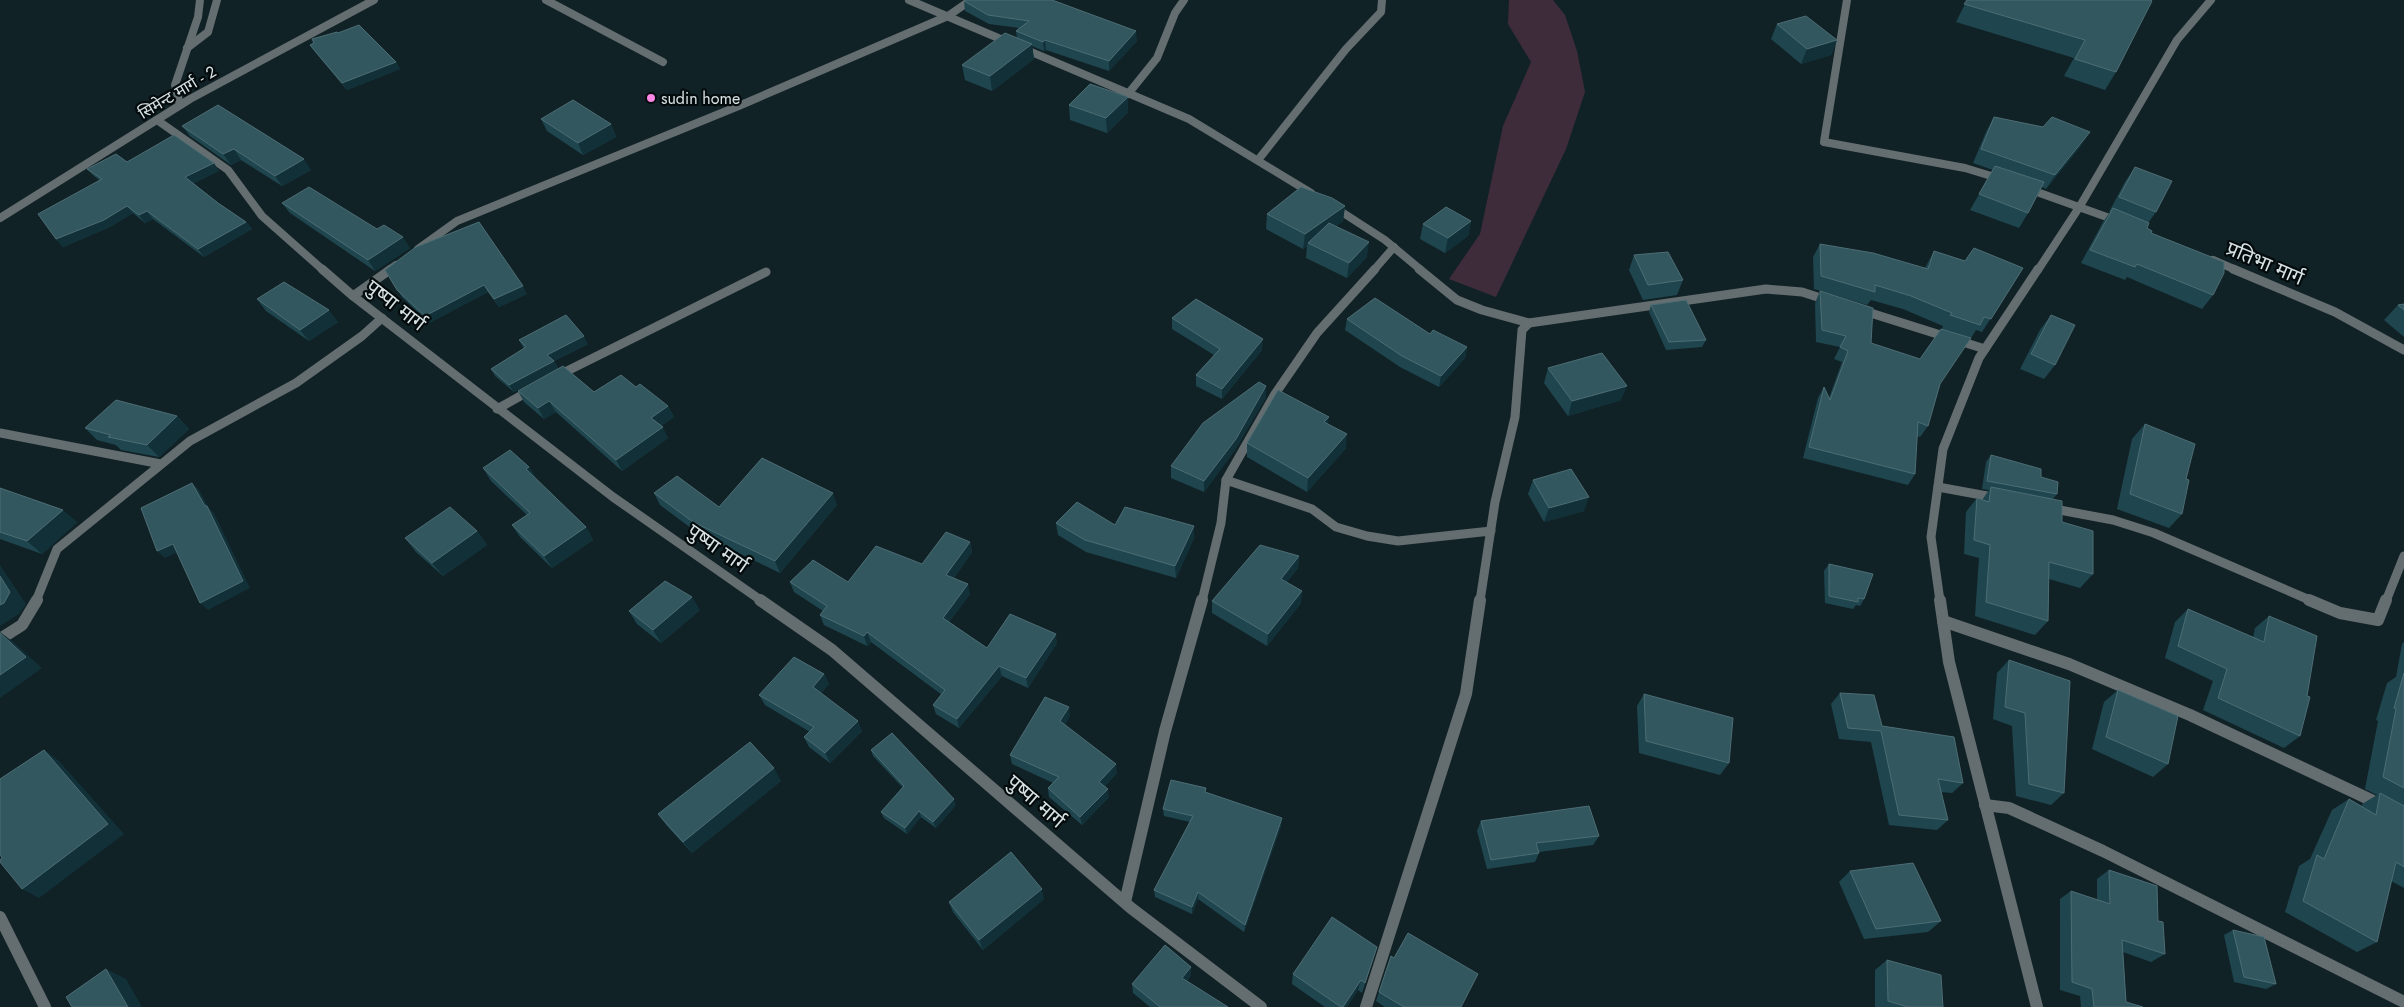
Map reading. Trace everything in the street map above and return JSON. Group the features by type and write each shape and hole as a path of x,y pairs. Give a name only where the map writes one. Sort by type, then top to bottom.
{"street":[{"path":"180,106 175,85 198,17 200,0"},
{"path":"188,48 208,32 217,0"},
{"name":"सिमेन्ट मार्ग - 2","path":"0,218 180,106 292,43 374,0"},
{"path":"546,0 663,62"},
{"path":"909,0 1189,119 1322,200"},
{"path":"409,256 457,221 741,105 948,16 971,0"},
{"path":"1128,94 1157,58 1175,13 1184,0"},
{"path":"1258,160 1346,49 1381,12 1382,0"},
{"path":"1848,0 1828,107 1824,142 1965,168 2010,182"},
{"path":"2037,1007 1949,662 1931,537 1943,449 1979,358 2080,206 2177,40 2211,0"},
{"name":"पुष्पा मार्ग","path":"156,120 228,170 262,216 353,296 613,497 832,650 1125,902 1261,1007"},
{"path":"2018,185 2080,206 2125,224"},
{"path":"1330,205 1394,247 1457,300 1482,310 1529,323 1766,289 1802,292 1839,303"},
{"path":"1125,902 1165,731 1208,579 1221,523 1226,480 1275,394 1317,333 1394,247"},
{"name":"प्रतिभा मार्ग","path":"2206,258 2335,312 2404,350"},
{"path":"353,296 401,261"},
{"path":"497,409 766,272"},
{"path":"1848,306 1985,349"},
{"path":"0,639 22,625 36,600 57,549 190,441 296,383 362,336 382,318"},
{"path":"1366,1007 1466,694 1495,502 1515,417 1522,330 1529,323"},
{"path":"0,433 161,464"},
{"path":"1226,480 1312,510 1336,526 1367,536 1398,542 1491,532"},
{"path":"1938,487 2008,500"},
{"path":"2037,505 2113,520 2154,533 2340,613 2378,620 2403,562"},
{"path":"1943,621 2069,664 2182,712 2371,800 2404,818"},
{"path":"1985,805 2009,808 2103,850 2404,1002"},
{"path":"0,916 45,1007"}],"shaded area":[{"path":"1509,0 1553,0 1565,15 1577,51 1585,92 1566,149 1496,297 1449,279 1480,234 1503,126 1531,62 1508,24"}],"building":[{"path":"1052,0 1136,31 1109,61 1045,40 1043,42 1016,31 1029,21 988,15 964,1"},
{"path":"1967,0 2152,1 2116,72 2075,59 2085,40 1964,4"},
{"path":"1806,16 1837,40 1807,49 1777,24"},
{"path":"359,25 396,62 342,83 310,45 314,43 312,39 338,33"},
{"path":"1005,33 1032,44 990,76 962,65"},
{"path":"1090,84 1128,97 1106,118 1069,105"},
{"path":"573,100 611,124 578,143 541,119"},
{"path":"218,105 304,159 275,176 234,149 223,154 182,126"},
{"path":"1994,117 2043,127 2052,117 2090,132 2055,175 1981,149"},
{"path":"174,135 214,163 185,177 246,222 198,249 147,211 139,215 127,206 104,220 56,239 38,214 102,179 87,169 116,154 127,162"},
{"path":"1995,166 2044,182 2028,213 1979,194"},
{"path":"2135,167 2172,181 2156,212 2119,197"},
{"path":"309,187 377,229 384,225 403,237 368,260 282,203"},
{"path":"1301,187 1332,198 1345,206 1305,234 1267,214"},
{"path":"1446,207 1471,221 1448,238 1423,224"},
{"path":"2113,208 2149,223 2147,228 2152,231 2151,233 2224,262 2224,273 2213,295 2137,264 2135,267 2090,250"},
{"path":"479,222 523,286 494,299 484,285 425,316 397,290 385,270 416,247"},
{"path":"1329,223 1369,242 1349,263 1308,243"},
{"path":"1820,244 1873,253 1928,269 1934,251 1965,261 1974,248 2023,268 1991,319 1984,317 1980,325 1950,315 1952,313 1911,296 1875,285 1875,292 1821,276"},
{"path":"1668,252 1683,280 1648,285 1634,255"},
{"path":"284,282 329,310 300,330 257,299"},
{"path":"1820,291 1873,308 1871,343 1920,359 1941,329 1971,338 1940,384 1928,426 1918,422 1915,474 1809,447 1824,387 1830,400 1848,351 1840,347 1846,336 1822,330"},
{"path":"1375,298 1430,334 1433,330 1467,347 1441,376 1402,356 1347,319"},
{"path":"1196,299 1263,339 1222,389 1196,375 1220,349 1172,318"},
{"path":"1686,300 1706,340 1669,342 1651,305"},
{"path":"2404,304 2404,310 2398,305"},
{"path":"566,315 584,336 547,355 554,361 509,385 491,369 526,347 519,340"},
{"path":"2051,315 2075,325 2055,365 2031,354"},
{"path":"1602,353 1627,386 1572,401 1548,368"},
{"path":"563,366 594,392 621,375 636,387 640,384 668,406 651,418 663,427 616,460 549,401 538,408 518,391"},
{"path":"1259,382 1266,386 1236,439 1204,481 1171,466 1203,423"},
{"path":"1278,390 1329,417 1324,422 1347,434 1308,478 1247,443"},
{"path":"116,400 177,416 147,445 108,437 111,435 85,428"},
{"path":"2145,424 2195,444 2186,479 2189,480 2182,514 2130,494"},
{"path":"510,450 529,467 526,469 586,527 544,556 512,525 530,513 483,468"},
{"path":"1991,455 2041,469 2041,477 2058,482 2057,494 1987,481"},
{"path":"762,458 833,493 775,561 693,522 654,493 677,476 719,507"},
{"path":"1571,469 1589,497 1549,508 1533,480"},
{"path":"192,483 205,506 207,506 243,581 200,603 173,544 157,551 141,508"},
{"path":"1991,487 2062,501 2062,522 2093,531 2093,574 2049,562 2048,621 1986,602 1990,545 1974,540 1977,498 1989,502"},
{"path":"0,488 63,510 27,541 0,532"},
{"path":"1077,502 1115,525 1125,507 1194,526 1175,566 1085,540 1056,523"},
{"path":"450,507 477,531 432,563 405,538"},
{"path":"946,532 970,542 946,575 968,584 943,618 987,648 1010,614 1056,634 1026,678 999,666 957,719 933,705 945,690 867,632 864,636 820,615 827,606 790,582 813,560 848,582 876,546 922,564"},
{"path":"1260,545 1299,556 1281,579 1302,591 1268,634 1212,601"},
{"path":"1829,564 1873,574 1864,599 1858,598 1858,602 1829,596"},
{"path":"0,576 10,592 4,603 0,605"},
{"path":"665,581 692,597 653,630 629,611"},
{"path":"2188,609 2264,642 2269,616 2317,636 2307,696 2310,697 2300,736 2218,698 2227,669 2178,646"},
{"path":"0,633 26,657 0,675"},
{"path":"794,657 824,674 813,687 858,721 825,753 804,737 814,727 759,695"},
{"path":"2009,660 2070,681 2064,793 2029,784 2025,713 2005,707"},
{"path":"2404,673 2404,788 2383,777 2396,709 2394,708"},
{"path":"2118,690 2178,716 2168,764 2106,737"},
{"path":"1840,693 1874,695 1882,726 1954,737 1963,783 1938,779 1948,820 1899,815 1881,731 1848,728"},
{"path":"1644,694 1733,718 1729,763 1646,741"},
{"path":"1045,697 1069,707 1060,721 1116,764 1099,782 1108,789 1080,817 1048,788 1059,777 1010,755"},
{"path":"892,733 954,799 933,822 919,811 905,828 881,812 904,786 871,750"},
{"path":"750,742 774,768 683,842 658,814"},
{"path":"44,750 108,824 22,889 0,862 2,858 0,854 0,779"},
{"path":"1171,780 1206,788 1205,792 1282,818 1245,925 1198,892 1192,907 1154,890 1193,816 1163,809"},
{"path":"2380,793 2404,806 2404,867 2396,862 2377,942 2303,901 2317,855 2324,859 2349,799 2376,815"},
{"path":"1589,806 1599,836 1536,843 1539,853 1491,860 1481,821"},
{"path":"1011,852 1042,889 979,940 949,902"},
{"path":"1913,863 1941,921 1876,929 1850,871"},
{"path":"2109,870 2157,886 2158,921 2163,922 2165,954 2122,940 2126,1002 2143,1007 2094,1007 2092,989 2072,982 2071,891 2110,904"},
{"path":"1332,917 1377,947 1365,983 1361,980 1343,1007 1293,974"},
{"path":"2233,930 2264,937 2276,984 2244,977"},
{"path":"1408,933 1478,974 1461,1007 1404,1007 1379,992 1391,956 1394,958"},
{"path":"1165,945 1191,967 1182,978 1228,1007 1160,1007 1132,984"},
{"path":"1887,960 1941,975 1943,1007 1908,1007 1888,1001"},
{"path":"106,969 128,1007 72,1007 66,997"}],"place":[{"name":"sudin home","path":"651,98"}]}
